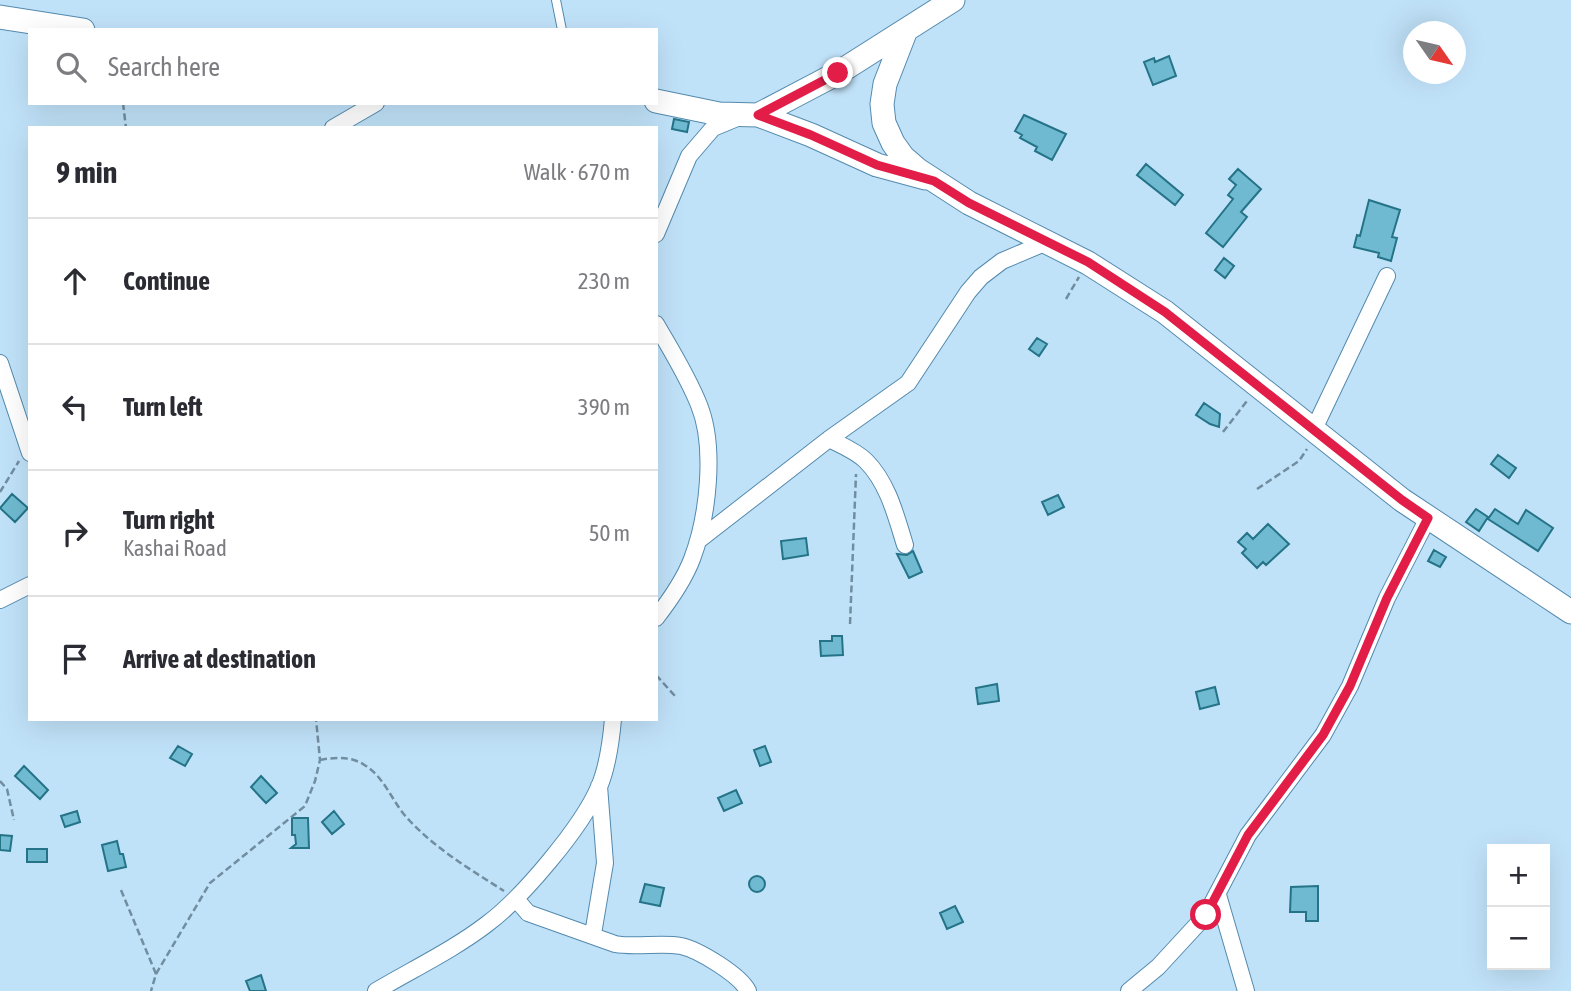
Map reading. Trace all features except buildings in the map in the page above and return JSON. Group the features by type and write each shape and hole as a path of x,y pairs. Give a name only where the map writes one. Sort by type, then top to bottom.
{"street":[{"path":"658,229 689,156 713,128 749,116 838,73 906,30 930,10 953,0"},
{"path":"0,17 70,28"},
{"path":"906,30 885,84 882,104 884,123 903,157 969,203 1088,262 1165,312 1402,500 1571,612"},
{"path":"658,101 749,116 811,135 877,165 934,181"},
{"path":"336,126 373,105"},
{"path":"699,540 829,439 908,383 968,292 981,277 1002,261 1047,242"},
{"path":"1314,429 1387,276"},
{"path":"658,328 700,406 706,435 708,471 699,540 681,581 658,615"},
{"path":"2,371 28,450"},
{"path":"829,439 857,454 879,478 893,507 905,545"},
{"path":"1129,991 1158,967 1206,915 1248,835 1323,735 1350,686 1387,598 1428,518"},
{"path":"0,600 28,586"},
{"path":"376,991 487,924 516,899 585,814 599,786 610,749 613,721"},
{"path":"593,934 605,863 599,786"},
{"path":"1218,895 1246,991"},
{"path":"516,899 528,913 615,944 629,947 680,946 694,951 737,976 748,991"}],"lane":[{"path":"556,0 562,28"}],"path":[{"path":"123,105 127,126"},
{"path":"1066,299 1088,262"},
{"path":"1223,432 1257,387"},
{"path":"1256,489 1299,461 1307,449 1314,429"},
{"path":"0,492 28,450"},
{"path":"850,624 857,454"},
{"path":"658,678 675,696"},
{"path":"151,991 156,974 210,883 305,806 320,760 316,721"},
{"path":"320,760 333,757 351,759 374,771 407,819 425,836 516,899"},
{"path":"0,781 7,789 14,820"},
{"path":"121,890 156,974"}],"route":[{"path":"838,73 758,115 877,165 934,181 969,203 1088,262 1165,312 1257,387 1428,518 1387,598 1350,686 1323,735 1248,835 1206,915"}]}
